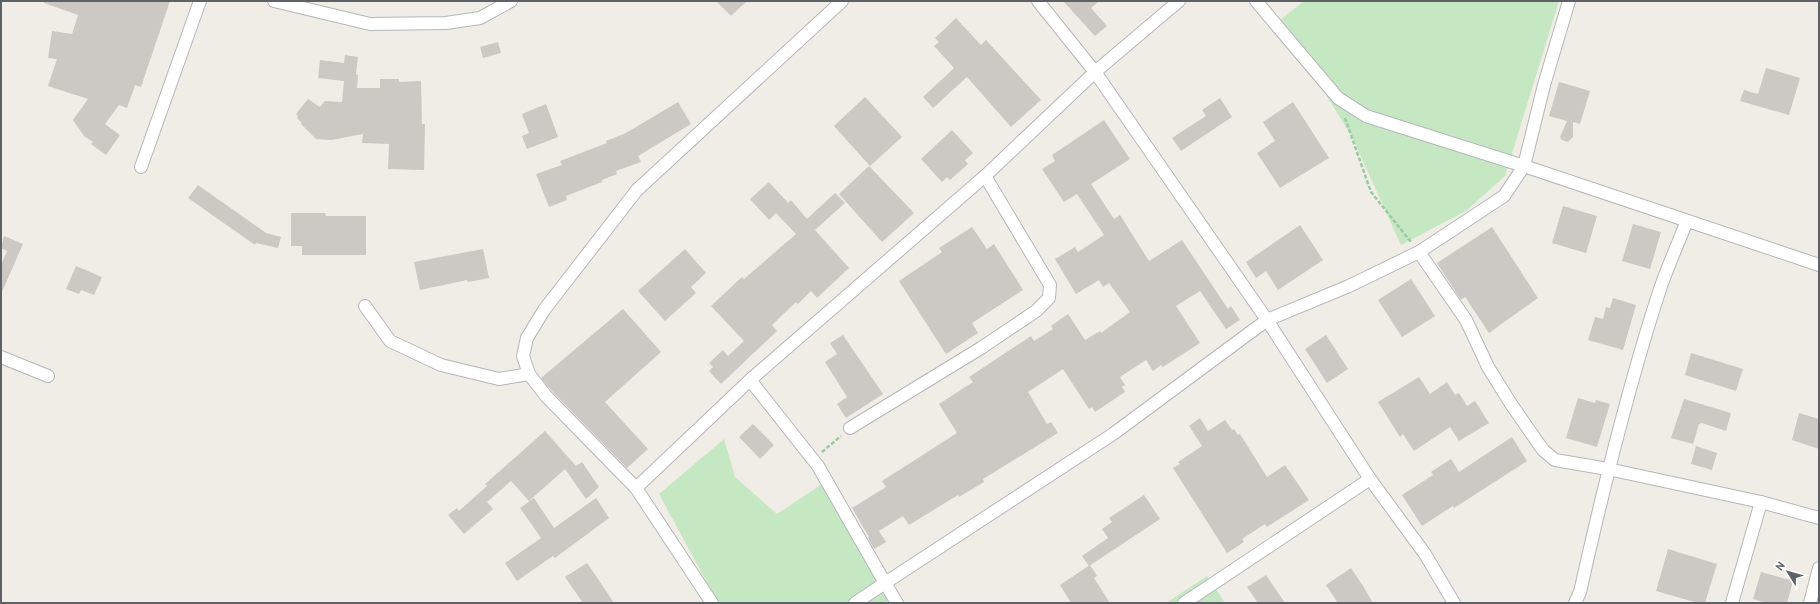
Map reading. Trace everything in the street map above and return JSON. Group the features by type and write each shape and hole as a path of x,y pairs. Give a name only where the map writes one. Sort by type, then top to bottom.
{"street":[{"path":"141,167 200,1"},
{"path":"274,1 370,24 446,23 480,18 512,1"},
{"path":"712,603 636,488 546,396 529,374 523,356 527,338 544,310 637,190 842,1"},
{"path":"1038,1 1096,72 1267,320 1370,479 1425,554 1454,603"},
{"path":"636,488 750,380 985,176 1096,72 1179,1"},
{"path":"1256,1 1338,98 1366,116 1524,166 1819,265"},
{"path":"856,603 1113,434 1267,320 1349,286 1418,252 1504,196 1524,166 1544,85 1570,1"},
{"path":"850,428 981,348 1036,311 1049,298 1050,285 985,176"},
{"path":"1575,603 1580,592 1608,469 1662,285 1687,221"},
{"path":"1418,252 1466,320 1488,367 1543,450 1555,460 1608,469 1761,502 1819,518"},
{"path":"365,306 390,341 441,365 498,379 529,374"},
{"path":"1,357 48,376"},
{"path":"750,380 818,466 897,603"},
{"path":"1184,603 1370,479"},
{"path":"1732,603 1761,502"},
{"path":"1810,603 1819,568"}],"path":[{"path":"1338,98 1371,192 1418,252"},
{"path":"811,459 830,446 850,428"}],"green space":[{"path":"1304,1 1559,1 1505,176 1466,211 1401,245 1352,137 1280,20"},
{"path":"724,439 735,477 777,514 822,484 894,598 884,603 718,603 659,494"},
{"path":"1207,576 1225,603 1166,603"}],"building":[{"path":"44,1 170,1 141,87 135,85 127,108 119,105 105,124 120,135 106,155 91,144 93,142 84,136 73,120 88,99 48,86 57,59 48,58 52,31 72,34 78,15 44,3"},
{"path":"716,1 747,1 731,16"},
{"path":"1063,1 1099,1 1091,8 1107,26 1095,36"},
{"path":"956,18 981,45 986,40 1041,100 1011,127 967,77 933,108 923,97 954,68 934,46 939,42 935,38"},
{"path":"498,42 501,53 483,58 480,47"},
{"path":"345,55 358,57 356,74 358,75 357,88 380,88 380,79 399,79 399,82 421,81 422,124 425,124 424,170 388,169 389,144 362,143 363,134 331,140 316,139 301,124 302,123 297,118 298,116 296,114 308,99 320,107 325,101 342,102 344,81 318,78 320,60 344,63"},
{"path":"1766,68 1800,78 1789,115 1740,101 1744,90 1758,94"},
{"path":"1559,82 1590,91 1580,124 1573,122 1573,137 1568,142 1562,140 1560,137 1567,121 1549,116"},
{"path":"865,97 902,137 870,166 834,126"},
{"path":"1220,98 1232,117 1181,151 1172,138 1206,116 1202,110"},
{"path":"678,102 691,124 638,156 641,162 616,171 617,174 602,180 602,182 566,196 567,200 549,207 536,174 562,165 560,161 607,143 606,141 626,133"},
{"path":"1293,102 1329,158 1280,188 1257,153 1275,141 1263,122"},
{"path":"546,104 558,137 527,149 522,136 529,133 522,114"},
{"path":"1104,120 1130,159 1091,184 1114,219 1120,215 1149,261 1182,240 1228,309 1231,306 1240,320 1226,329 1200,291 1176,306 1200,343 1163,367 1161,365 1153,371 1146,360 1120,377 1125,385 1122,387 1125,392 1095,412 1092,407 1089,409 1063,369 1028,392 1047,424 1051,422 1058,433 983,479 984,482 959,497 958,495 909,525 903,516 879,531 886,542 874,549 868,538 869,537 852,508 886,487 882,481 957,433 939,404 973,382 969,377 1031,336 1034,341 1053,329 1051,326 1068,314 1085,340 1100,331 1101,333 1130,312 1109,283 1103,287 1099,280 1076,294 1055,259 1075,247 1078,252 1104,235 1077,194 1064,202 1042,169 1055,161 1052,155"},
{"path":"952,130 973,153 965,160 968,164 950,180 947,177 942,182 921,159"},
{"path":"869,166 914,213 882,242 839,194"},
{"path":"769,182 788,203 791,200 807,219 835,193 845,203 815,230 849,268 817,298 811,291 798,304 796,302 772,325 777,331 721,384 709,371 713,367 709,363 723,350 728,356 744,341 711,306 742,277 744,279 796,234 776,213 769,220 750,199"},
{"path":"198,185 266,233 281,237 278,248 256,243 255,245 188,198"},
{"path":"1563,206 1597,216 1586,253 1552,243"},
{"path":"291,213 325,213 326,216 366,216 366,255 302,255 302,246 291,246"},
{"path":"1633,224 1661,232 1650,269 1622,261"},
{"path":"1300,225 1323,260 1278,290 1266,271 1256,278 1246,262"},
{"path":"972,227 987,249 994,244 1023,290 972,323 978,333 946,354 899,281 942,252 939,248"},
{"path":"1492,227 1538,298 1489,333 1465,297 1461,300 1437,263"},
{"path":"4,236 23,244 1,294 1,265 7,251 1,248"},
{"path":"483,249 489,278 468,282 467,280 420,290 414,262"},
{"path":"685,249 706,273 691,287 696,293 665,321 638,291"},
{"path":"76,266 102,277 94,295 81,290 79,294 66,289"},
{"path":"1411,279 1435,316 1402,337 1378,300"},
{"path":"1613,298 1636,305 1623,350 1588,340 1595,317 1603,319 1606,307 1610,308"},
{"path":"623,309 661,352 605,402 648,449 627,468 541,378"},
{"path":"843,335 883,394 846,418 837,404 847,397 825,362 837,354 830,343"},
{"path":"1326,335 1348,369 1327,383 1305,349"},
{"path":"1691,353 1743,369 1736,391 1685,375"},
{"path":"1419,377 1430,394 1447,382 1455,395 1459,393 1467,406 1475,401 1489,423 1459,441 1450,427 1414,451 1403,434 1400,437 1378,402"},
{"path":"1578,398 1595,403 1596,400 1610,404 1597,447 1566,438"},
{"path":"1684,399 1731,413 1726,431 1702,423 1699,424 1693,444 1671,438"},
{"path":"1799,413 1819,419 1819,449 1792,440"},
{"path":"1200,418 1208,431 1225,420 1232,430 1234,429 1238,435 1240,434 1267,477 1285,465 1309,500 1267,527 1265,524 1242,539 1244,542 1227,553 1173,468 1180,464 1178,462 1202,446 1189,426"},
{"path":"753,424 774,445 760,459 739,437"},
{"path":"545,431 576,466 582,462 599,487 586,499 565,469 529,501 511,481 487,502 493,509 464,534 448,515 457,508 459,511 487,486 485,484"},
{"path":"1512,437 1527,461 1454,508 1453,506 1422,526 1402,495 1433,475 1431,472 1451,459 1459,472"},
{"path":"1696,446 1717,453 1712,470 1691,464"},
{"path":"1144,495 1160,519 1089,566 1082,556 1108,538 1102,529 1112,522 1109,518"},
{"path":"534,498 554,528 596,498 609,518 555,558 553,556 517,581 505,563 541,538 520,508"},
{"path":"1668,549 1717,564 1705,603 1698,603 1656,591"},
{"path":"587,563 614,603 583,603 565,577"},
{"path":"1090,565 1097,576 1094,578 1110,603 1071,603 1060,585"},
{"path":"1351,568 1373,603 1338,603 1326,585"},
{"path":"1761,572 1793,581 1787,603 1767,603 1753,599"},
{"path":"1266,575 1285,603 1258,603 1247,587"}]}
